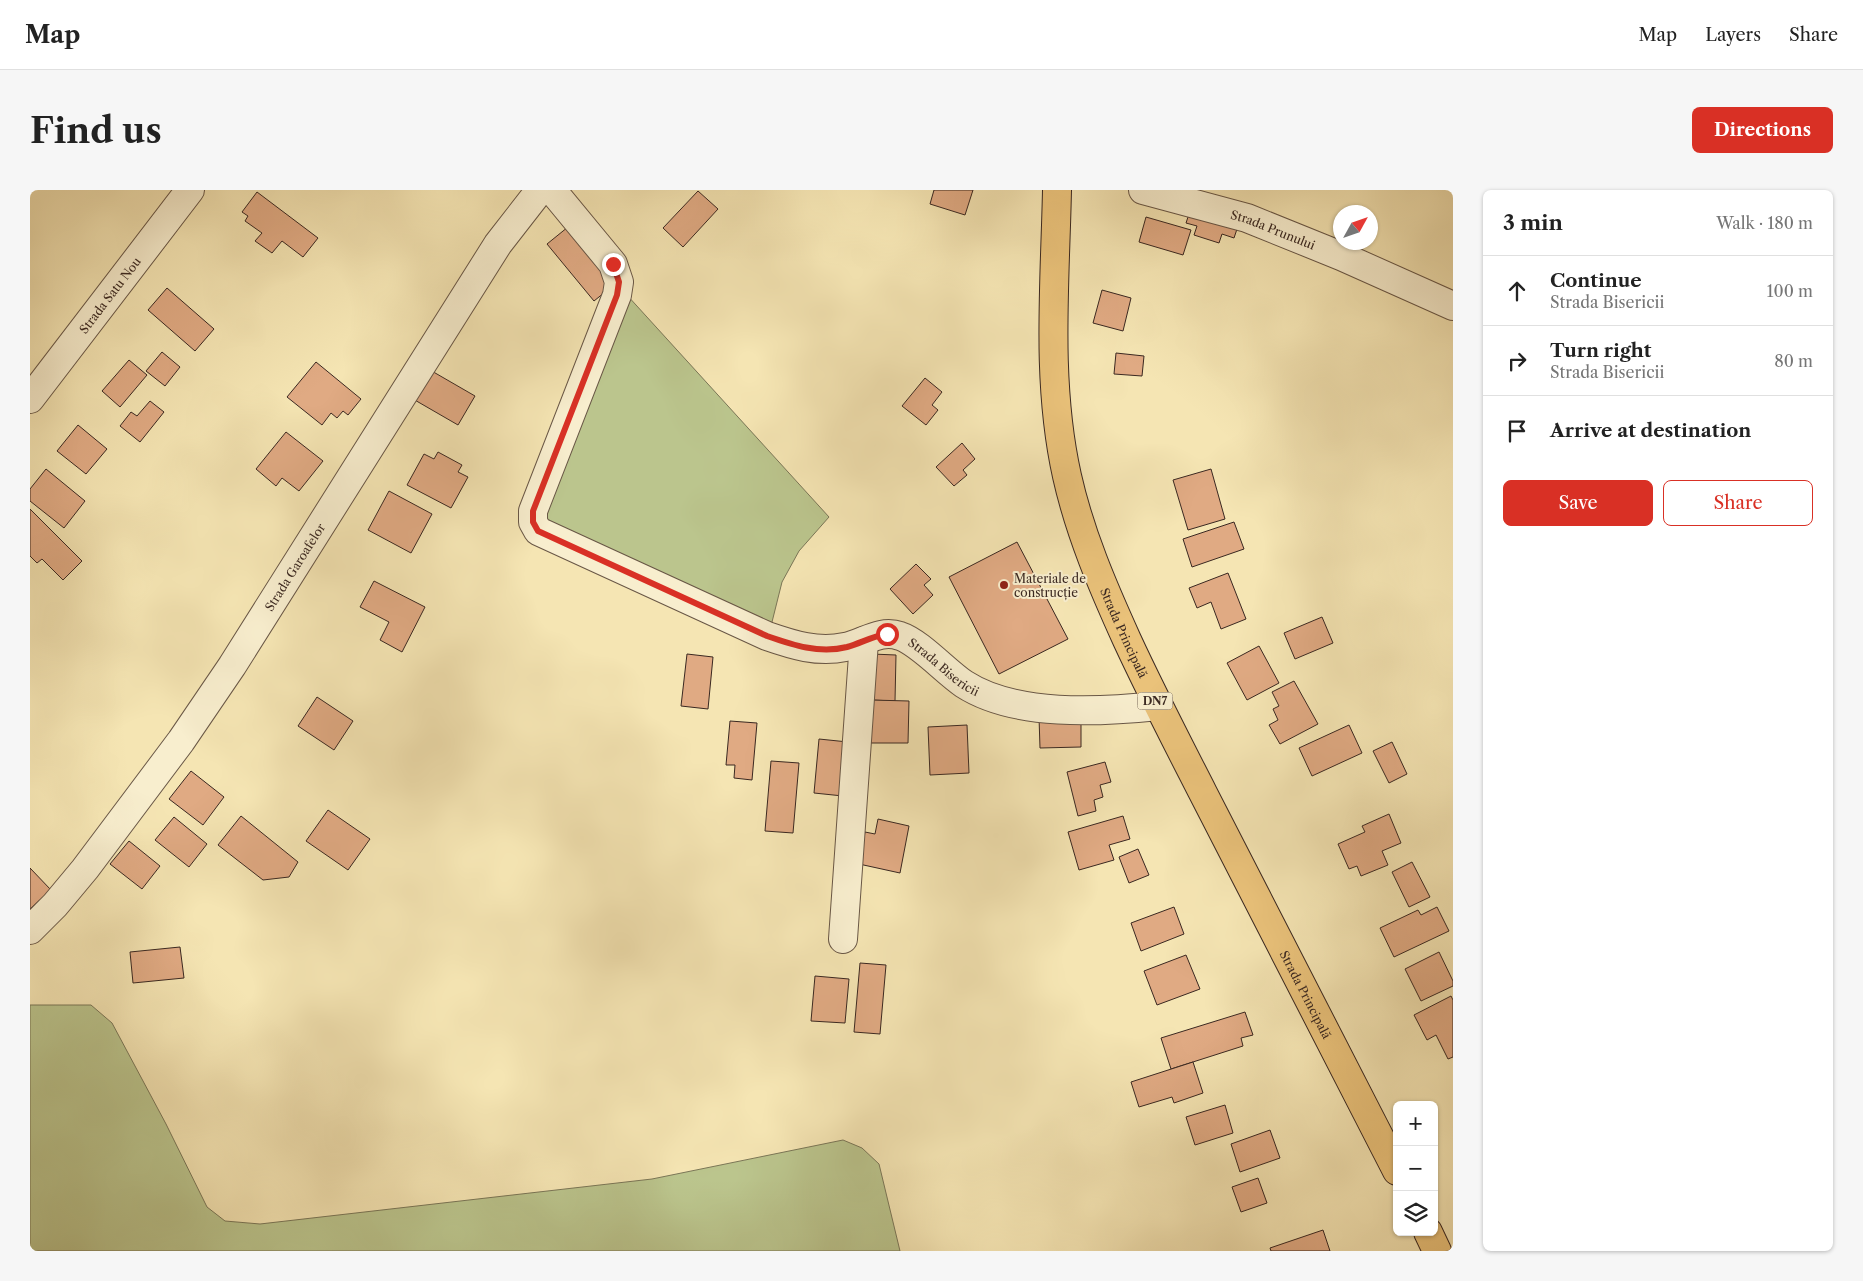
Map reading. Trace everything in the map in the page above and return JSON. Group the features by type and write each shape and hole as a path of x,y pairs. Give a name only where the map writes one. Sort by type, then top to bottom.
{"highway":[{"name":"Strada Principală","path":"1057,190 1053,350 1059,432 1066,475 1076,515 1090,555 1158,706 1393,1163"},
{"path":"1430,1236 1438,1251"}],"street":[{"name":"Strada Satu Nou","path":"30,399 190,190"},
{"name":"Strada Garoafelor","path":"30,930 55,905 85,869 186,733 237,658 498,244 540,190"},
{"name":"Strada Bisericii","path":"552,190 613,264 619,282 617,295 533,511 533,522 538,531 767,636 789,644 810,649 828,649 846,647 872,636 887,634 901,636 965,684 990,697 1022,706 1111,711 1158,706"},
{"name":"Strada Prunului","path":"1143,190 1247,218 1341,256 1453,306"},
{"path":"843,939 864,640"}],"green space":[{"path":"626,294 829,517 799,551 782,582 771,626 548,525 542,514"},
{"path":"30,1005 91,1005 112,1023 166,1124 207,1207 225,1221 260,1224 652,1179 843,1140 862,1148 879,1164 900,1251 30,1251"}],"building":[{"path":"934,190 973,190 965,215 930,204"},
{"path":"698,191 718,209 683,247 663,228"},
{"path":"257,192 318,238 303,257 282,241 272,253 255,241 262,233 245,221 248,216 242,212"},
{"path":"1190,211 1238,226 1234,238 1222,234 1219,243 1194,235 1197,226 1186,223"},
{"path":"1146,217 1191,230 1183,255 1139,242"},
{"path":"568,227 615,284 594,301 547,244"},
{"path":"167,288 214,329 195,351 148,310"},
{"path":"1102,290 1131,298 1123,331 1093,323"},
{"path":"162,352 180,367 165,386 146,371"},
{"path":"1116,353 1144,356 1142,376 1114,374"},
{"path":"129,360 147,375 120,407 102,391"},
{"path":"316,362 361,399 348,415 343,411 337,418 331,413 322,425 287,397"},
{"path":"430,370 475,396 458,425 413,399"},
{"path":"925,378 942,392 932,405 938,410 926,425 902,406"},
{"path":"150,401 164,412 140,442 120,426 131,412 137,416"},
{"path":"78,425 107,449 86,474 57,451"},
{"path":"286,432 323,461 299,491 282,478 276,486 256,469"},
{"path":"962,443 975,459 963,470 967,475 954,486 936,467"},
{"path":"438,452 462,465 458,472 468,477 451,508 407,485 424,454 434,459"},
{"path":"46,469 85,501 64,528 30,501 30,489"},
{"path":"1211,469 1225,519 1188,530 1173,480"},
{"path":"389,491 432,514 411,553 368,530"},
{"path":"30,509 82,561 63,580 42,559 37,563 30,556"},
{"path":"1234,522 1244,549 1192,567 1183,539"},
{"path":"1017,542 1068,639 999,674 949,577"},
{"path":"916,564 931,579 924,585 933,595 913,614 890,589"},
{"path":"1228,573 1246,619 1221,629 1211,602 1197,608 1189,588"},
{"path":"374,581 425,607 402,652 380,640 389,622 360,607"},
{"path":"1322,617 1333,643 1295,659 1284,633"},
{"path":"1259,646 1279,683 1247,700 1227,663"},
{"path":"687,654 713,657 708,709 681,706"},
{"path":"872,654 896,655 895,701 871,700"},
{"path":"1294,681 1318,724 1280,744 1269,725 1278,720 1273,709 1279,706 1272,692"},
{"path":"317,697 353,721 334,750 298,726"},
{"path":"871,700 909,701 908,743 871,743"},
{"path":"1039,717 1081,717 1081,747 1040,748"},
{"path":"730,721 757,723 752,780 734,778 735,765 726,765"},
{"path":"967,725 969,773 930,775 928,727"},
{"path":"1349,725 1362,753 1312,776 1299,748"},
{"path":"819,739 848,742 843,796 814,793"},
{"path":"1392,742 1407,774 1389,783 1373,751"},
{"path":"771,761 799,763 793,833 765,831"},
{"path":"1105,762 1111,782 1100,785 1103,797 1094,800 1096,811 1078,816 1067,772"},
{"path":"191,771 224,797 203,825 169,799"},
{"path":"328,810 370,839 348,870 306,841"},
{"path":"1389,814 1401,843 1382,851 1388,865 1361,876 1357,866 1349,869 1338,844 1365,832 1362,826"},
{"path":"241,816 298,862 289,877 263,880 218,845"},
{"path":"1123,816 1130,839 1109,845 1114,860 1079,870 1068,832"},
{"path":"174,817 207,844 189,867 155,840"},
{"path":"878,819 909,826 900,873 859,864 865,832 875,834"},
{"path":"129,841 160,866 142,889 110,864"},
{"path":"1138,849 1149,875 1129,883 1119,857"},
{"path":"1412,862 1430,897 1409,907 1392,872"},
{"path":"30,868 51,890 30,909"},
{"path":"1174,907 1184,934 1141,951 1131,923"},
{"path":"1437,907 1449,931 1394,957 1380,928 1418,910 1421,915"},
{"path":"180,947 184,978 133,983 130,952"},
{"path":"1439,952 1453,981 1453,986 1421,1001 1405,969"},
{"path":"1186,955 1200,989 1157,1005 1144,971"},
{"path":"860,963 886,965 880,1034 854,1032"},
{"path":"815,976 849,979 845,1023 811,1021"},
{"path":"1451,996 1453,1000 1453,1057 1448,1059 1436,1035 1427,1040 1414,1015"},
{"path":"1245,1012 1253,1035 1241,1038 1243,1046 1171,1069 1161,1038"},
{"path":"1193,1062 1203,1093 1174,1103 1172,1097 1139,1107 1131,1082"},
{"path":"1225,1105 1233,1133 1195,1145 1186,1117"},
{"path":"1270,1130 1280,1158 1240,1172 1231,1144"},
{"path":"1258,1178 1267,1203 1241,1212 1232,1187"},
{"path":"1323,1230 1330,1251 1271,1251 1270,1248"}],"place":[{"name":"Materiale de construcție","path":"1004,585"}],"route":[{"path":"613,264 619,282 617,295 533,511 533,522 538,531 767,636 789,644 810,649 828,649 846,647 872,636 887,634"}]}
